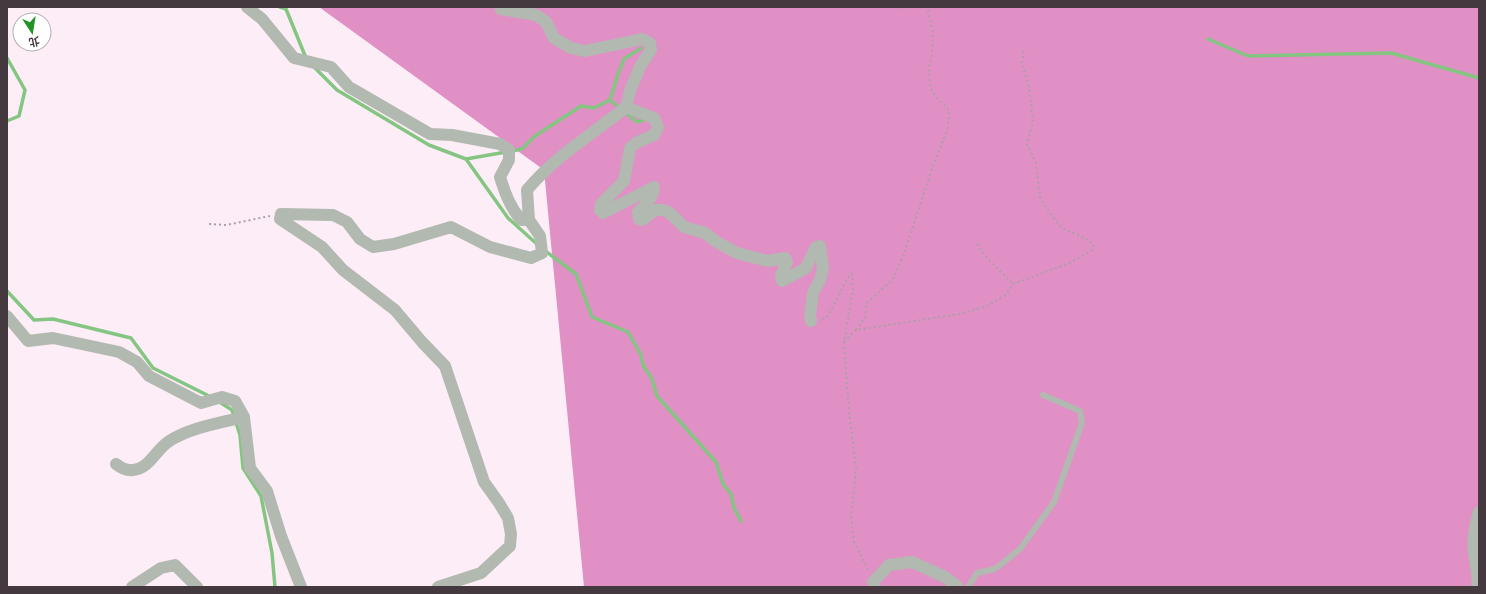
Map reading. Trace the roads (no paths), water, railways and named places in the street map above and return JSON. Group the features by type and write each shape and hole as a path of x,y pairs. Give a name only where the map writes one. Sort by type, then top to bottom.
{"street":[{"path":"247,7 262,19 294,58 331,67 349,87 430,134 452,135 500,144 509,150 509,160 500,177 504,193 521,220 529,220"},
{"path":"438,587 481,573 510,546 511,534 508,518 484,482 445,366 395,310 343,270 322,247 280,219 281,214 333,214 347,222 360,239 373,247 394,244 451,227 490,247 531,258 542,253 540,236 529,220 527,190 536,179 595,130 626,107 631,88 641,65 651,50 650,43 642,39 585,51 571,48 554,38 546,22 536,15 512,12 501,9 501,7"},
{"path":"626,107 654,118 658,126 654,135 636,143 630,148 624,181 600,204 600,210 603,213 654,187 654,191 647,203 638,212 639,219 642,220 655,210 663,210 670,213 684,226 705,233 715,241 737,253 768,261 785,258 787,262 781,276 782,281 806,268 816,247 820,246 823,268 820,280 812,293 810,315 811,321"},
{"path":"7,316 28,341 53,338 119,352 137,362 149,376 201,403 222,397 234,401 244,417 250,468 267,491 281,536 300,587"},
{"path":"116,464 124,469 133,470 147,464 168,442 202,427 244,417"},
{"path":"1477,587 1479,579 1474,553 1473,534 1479,512"},
{"path":"874,585 889,565 912,562 945,577 958,587"},
{"path":"132,587 161,568 175,565 197,587"}],"lane":[{"path":"968,587 977,573 995,569 1020,549 1054,502 1082,423 1080,411 1043,395"}],"waterway":[{"path":"280,7 286,9 306,58"},
{"path":"1208,39 1248,56 1391,53 1479,78"},
{"path":"512,151 522,149 535,136 581,106 594,108 610,100 624,59 641,48"},
{"path":"7,58 25,90 19,116 7,121"},
{"path":"314,67 337,90 429,145 466,159 508,218 538,245"},
{"path":"610,100 637,122 646,119"},
{"path":"466,159 506,152"},
{"path":"544,250 576,274 592,317 628,332 641,355 643,365 652,379 657,396 716,462 723,484 731,494 734,508 741,521"},
{"path":"7,291 34,320 53,319 131,338 153,368 211,397"},
{"path":"218,401 232,410 240,435 243,468 261,496 272,553 275,587"}]}
